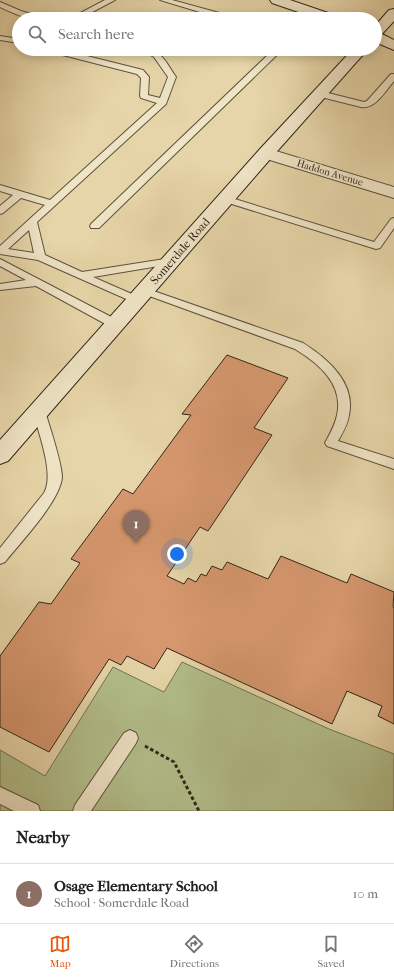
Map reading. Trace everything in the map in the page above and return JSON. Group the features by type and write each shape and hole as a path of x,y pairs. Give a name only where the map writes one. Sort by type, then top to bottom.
{"main road":[{"path":"277,0 312,12"},
{"path":"382,27 394,13"},
{"path":"382,39 394,46"},
{"name":"Somerdale Road","path":"0,455 225,199 355,56"},
{"name":"Haddon Avenue","path":"266,153 394,193"}],"lane":[{"path":"87,12 111,0"},
{"path":"164,0 206,12"},
{"path":"0,4 16,12"},
{"path":"0,38 12,40"},
{"path":"77,56 140,72 144,77 144,96 163,102"},
{"path":"0,251 163,102 172,77 158,56"},
{"path":"95,226 272,56"},
{"path":"320,94 364,104 370,103 394,76"},
{"path":"0,188 52,204"},
{"path":"0,211 20,194"},
{"path":"225,199 376,246 394,221"},
{"path":"32,222 40,257"},
{"path":"0,251 40,257 141,296 299,346 329,367 336,377 344,399 344,412 340,425 331,442 394,464"},
{"path":"84,275 171,261"},
{"path":"0,262 115,324"},
{"path":"0,287 36,282"},
{"path":"0,558 49,497 54,488 56,480 55,472 39,411"},
{"path":"81,811 130,738"},
{"path":"0,795 32,811"}],"path":[{"path":"130,738 174,762 199,811"}],"green space":[{"path":"182,662 329,729 394,754 394,811 0,811 0,750 45,776 113,667 164,692"}],"building":[{"path":"227,355 288,378 254,428 272,435 208,531 200,527 167,576 184,584 188,578 196,582 201,574 206,576 212,566 222,570 227,562 268,579 281,556 347,583 351,574 394,592 394,724 378,716 382,706 347,691 332,724 167,648 154,669 127,656 121,665 109,659 49,752 0,727 0,656 39,602 51,604 80,563 71,559 123,489 133,494 191,415 182,414"}],"place":[{"name":"Osage Elementary School","path":"136,543"}]}
